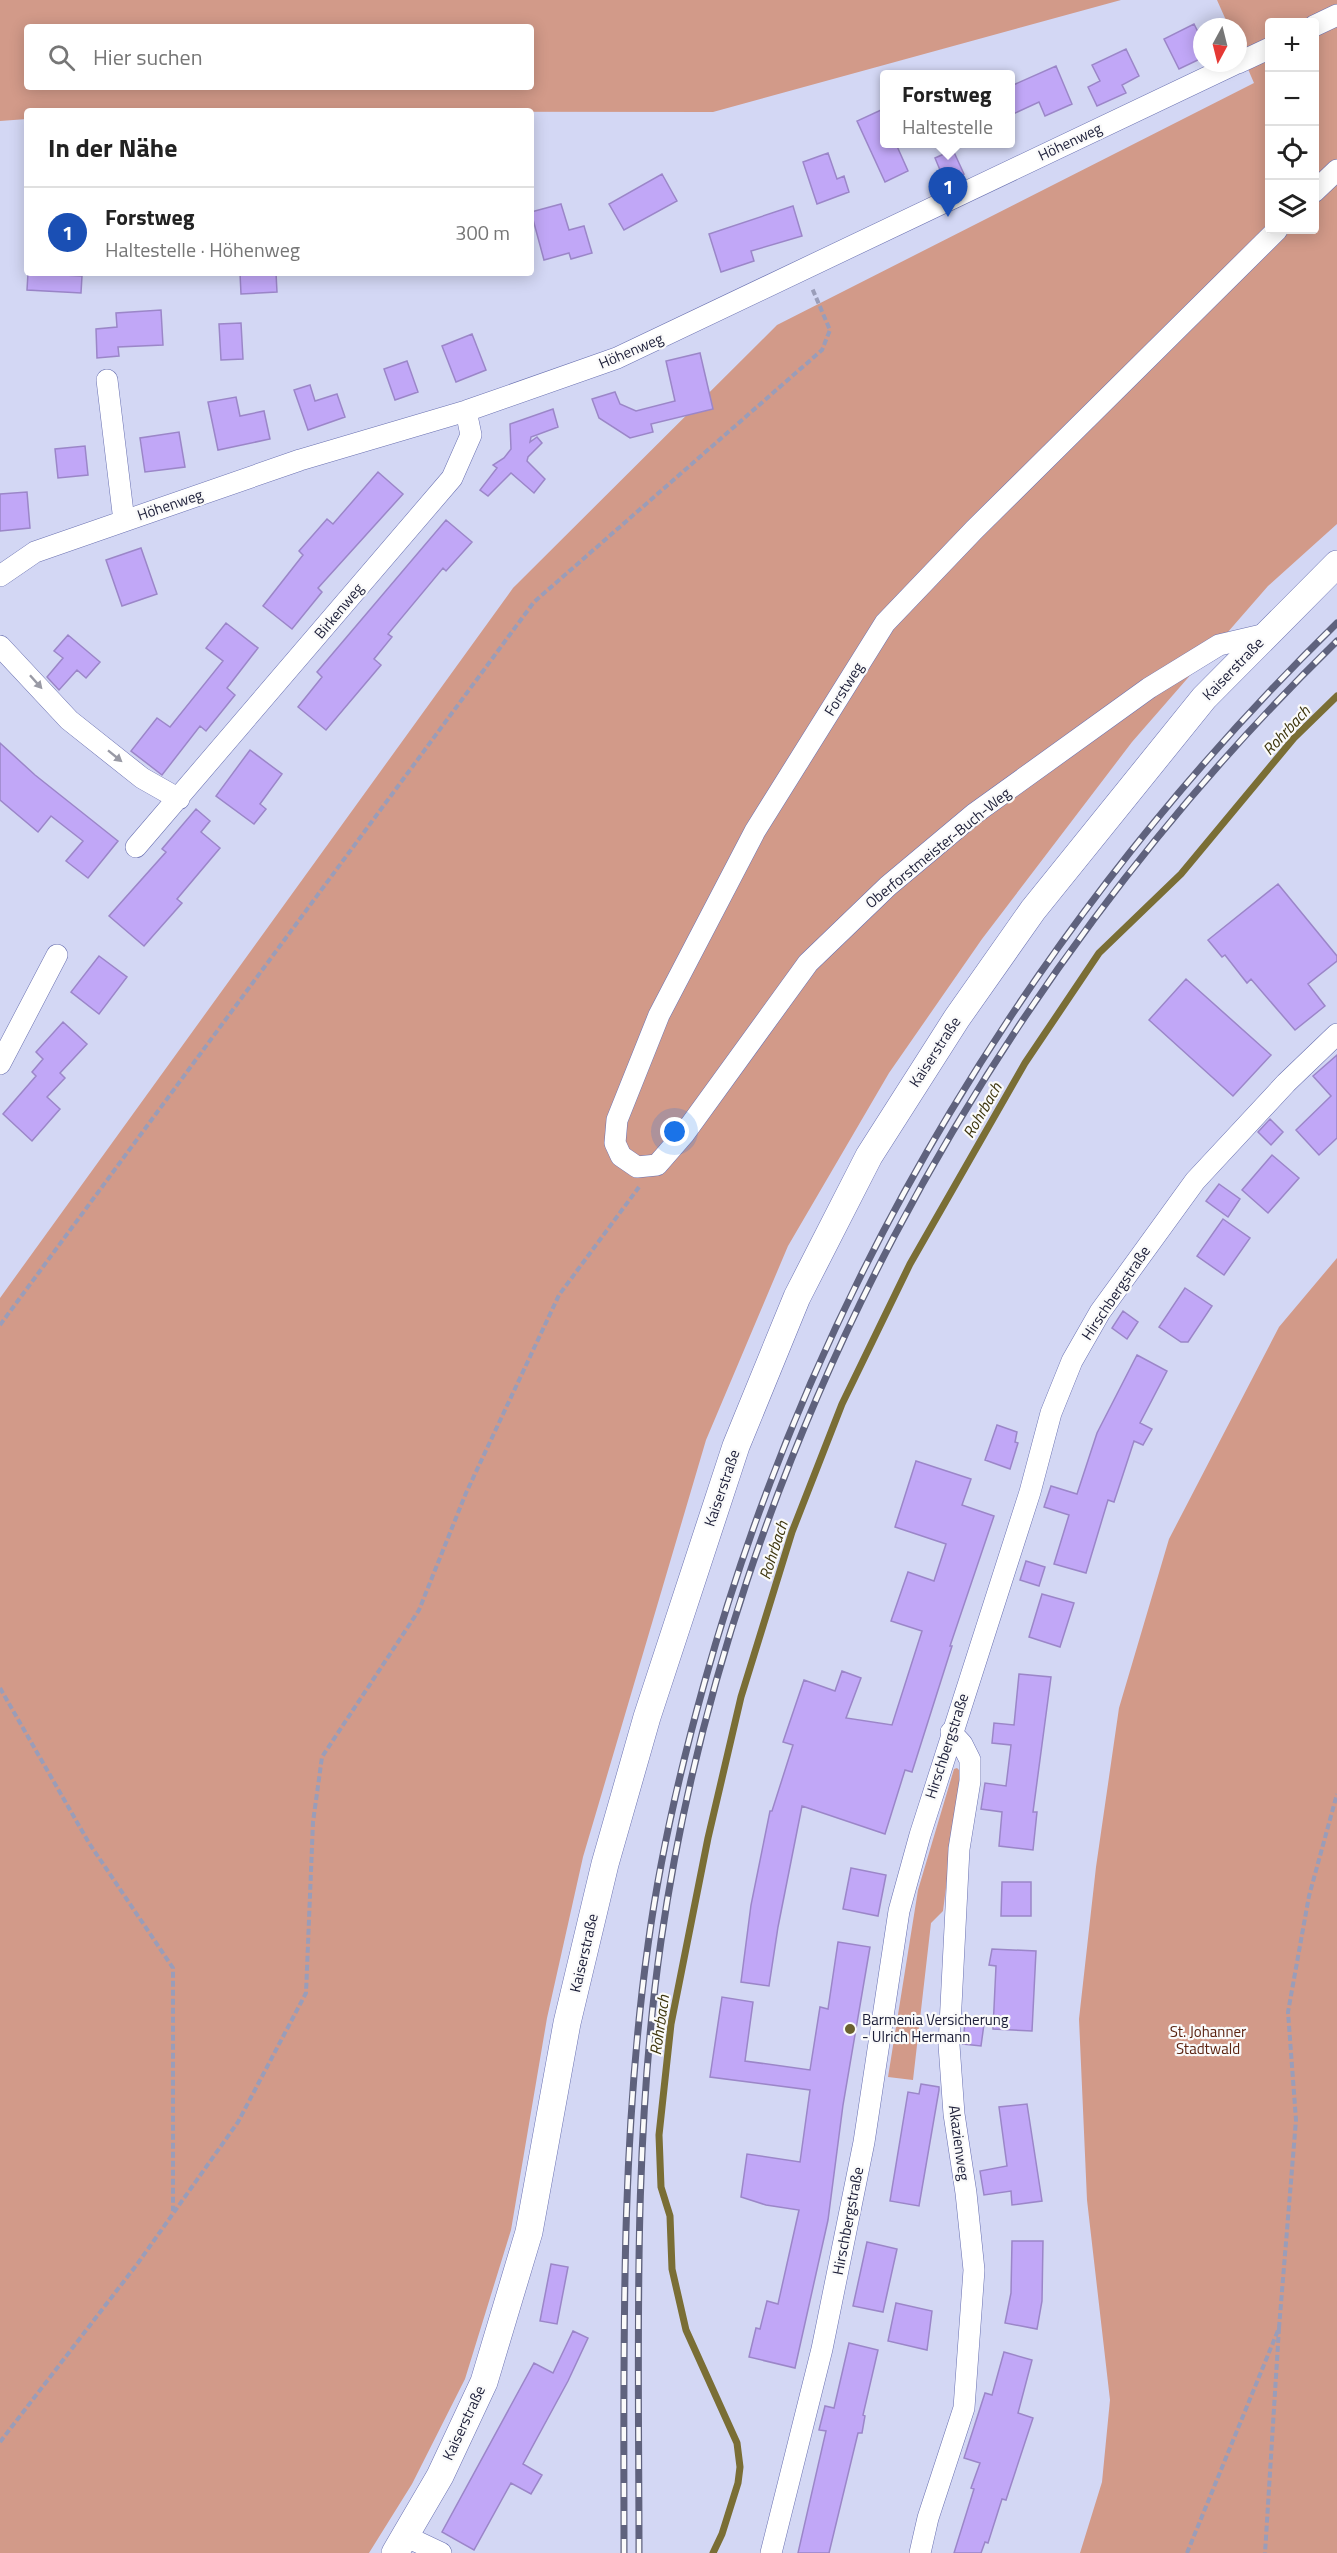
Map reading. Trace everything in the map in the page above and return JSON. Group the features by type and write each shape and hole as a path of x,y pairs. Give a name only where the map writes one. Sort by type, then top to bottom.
{"main road":[{"name":"Kaiserstraße","path":"400,2544 440,2476 484,2382 529,2232 567,2023 605,1864 646,1717 736,1446 797,1297 869,1156 969,1000 1033,910 1204,698 1337,564"}],"street":[{"path":"1319,24 1337,15"},
{"name":"Höhenweg","path":"1247,59 1265,50"},
{"name":"Höhenweg","path":"0,576 35,552 300,460 466,411 617,358 691,325 804,268 1219,72"},
{"path":"1319,187 1337,170"},
{"name":"Forstweg","path":"657,1165 637,1167 621,1156 615,1143 617,1120 659,1015 755,831 885,623 974,530 1273,234"},
{"path":"107,380 124,521"},
{"name":"Birkenweg","path":"136,847 453,478 471,435 466,411"},
{"name":"Oberforstmeister-Buch-Weg","path":"657,1165 684,1134 808,963 888,886 974,814 1149,688 1220,645 1266,634"},
{"path":"0,646 69,720 142,778 179,799"},
{"path":"0,1064 57,955"},
{"name":"Hirschbergstraße","path":"771,2553 822,2349 861,2154 899,1911 951,1732 1030,1492 1051,1413 1072,1361 1100,1312 1195,1181 1286,1083 1337,1034"},
{"name":"Akazienweg","path":"920,2553 928,2518 964,2408 974,2270 966,2193 954,2114 949,2045 959,1850 970,1781 970,1760 962,1744 951,1732"},
{"path":"400,2544 441,2553"}],"path":[{"path":"0,1325 534,602 822,350 830,330 804,268"},
{"path":"0,2442 138,2263 238,2122 306,1993 313,1822 322,1757 419,1610 466,1493 559,1295 657,1165"},
{"path":"0,1688 89,1843 173,1968 173,2212"},
{"path":"1265,2553 1279,2328 1296,2120 1288,2012 1309,1896 1337,1794"},
{"path":"1187,2553 1279,2328"}],"green space":[{"path":"0,0 1121,0 713,112 534,112 534,108 24,108 24,119 0,121"},
{"path":"1217,0 1337,0 1337,524 1268,586 1132,742 982,939 889,1073 788,1246 706,1440 583,1857 547,2018 511,2230 465,2379 412,2484 369,2553 0,2553 0,1298 513,588 777,325 1254,83 1247,67 1247,18 1225,18"},
{"name":"St. Johanner Stadtwald","path":"1337,1258 1337,2553 1080,2553 1102,2482 1110,2400 1087,2200 1079,2019 1096,1867 1119,1708 1169,1539 1279,1327"},
{"path":"957,1768 961,1772 943,1911 931,1923 913,2080 888,2077 918,1890 954,1769"}],"building":[{"path":"1193,24 1193,62 1179,69 1164,39"},
{"path":"1126,49 1139,76 1122,85 1126,93 1097,106 1088,87 1100,81 1092,65"},
{"path":"1056,66 1072,104 1045,116 1039,102 1015,113 1015,84"},
{"path":"880,110 880,148 898,148 908,171 885,182 857,121"},
{"path":"953,150 964,174 945,182 935,158"},
{"path":"828,153 837,179 844,176 849,192 817,204 803,162"},
{"path":"662,174 677,201 624,230 609,204"},
{"path":"561,204 569,230 584,226 592,253 571,259 569,253 544,260 534,223 534,211"},
{"path":"793,206 802,236 751,251 754,261 721,272 709,234"},
{"path":"28,276 82,276 81,293 27,290"},
{"path":"240,276 276,276 277,292 241,294"},
{"path":"161,310 163,345 118,347 119,356 97,358 96,329 117,327 116,313"},
{"path":"241,323 243,359 221,360 219,324"},
{"path":"472,334 486,370 456,382 442,346"},
{"path":"700,353 713,409 651,424 653,432 630,438 599,418 592,399 615,392 620,404 636,411 675,401 666,361"},
{"path":"407,361 418,392 395,400 384,369"},
{"path":"310,385 315,401 337,394 345,417 308,430 294,390"},
{"path":"236,397 240,416 264,411 270,439 218,450 208,402"},
{"path":"553,409 558,427 531,437 530,442 537,437 542,443 527,461 545,479 534,493 511,473 488,496 480,490 497,468 493,465 504,458 511,449 510,424"},
{"path":"179,432 185,467 145,472 140,438"},
{"path":"85,446 88,475 58,478 55,449"},
{"path":"378,472 403,494 318,588 322,592 292,629 263,606 303,555 299,551 327,519 333,524"},
{"path":"27,492 30,528 0,531 0,494"},
{"path":"446,520 472,542 446,571 443,568 388,634 392,637 374,659 381,665 326,730 298,707 322,677 317,672"},
{"path":"141,548 157,594 122,606 106,560"},
{"path":"226,623 258,648 227,688 235,695 206,731 200,726 162,775 131,751 157,718 170,727 223,661 206,648"},
{"path":"68,635 100,662 86,678 77,670 59,690 47,677 63,658 54,651"},
{"path":"0,743 35,775 118,841 88,878 66,861 83,841 51,816 38,832 0,800"},
{"path":"250,750 282,774 260,804 266,809 254,824 216,796"},
{"path":"196,809 210,821 201,832 220,848 177,899 182,903 144,946 109,916 166,852 162,849"},
{"path":"1278,884 1337,956 1337,961 1308,984 1325,1006 1295,1030 1251,979 1247,983 1225,955 1222,957 1208,940"},
{"path":"99,956 127,977 99,1014 71,992"},
{"path":"1186,979 1271,1055 1233,1096 1149,1020"},
{"path":"63,1022 87,1044 60,1073 65,1078 47,1097 60,1109 32,1141 3,1114 36,1076 32,1072 43,1059 36,1052"},
{"path":"1337,1055 1337,1138 1319,1155 1296,1130 1331,1096 1313,1076"},
{"path":"1270,1119 1283,1132 1271,1145 1258,1132"},
{"path":"1272,1155 1299,1178 1268,1213 1242,1190"},
{"path":"1219,1184 1240,1199 1228,1217 1206,1201"},
{"path":"1223,1219 1250,1238 1224,1275 1197,1256"},
{"path":"1185,1288 1212,1306 1188,1342 1181,1342 1159,1327"},
{"path":"1123,1311 1138,1322 1127,1339 1112,1328"},
{"path":"1137,1355 1167,1371 1140,1423 1152,1429 1143,1445 1134,1441 1114,1502 1108,1500 1086,1573 1054,1564 1069,1515 1044,1507 1051,1486 1077,1494 1097,1433"},
{"path":"997,1425 1017,1432 1015,1442 1018,1443 1010,1469 985,1460"},
{"path":"916,1461 971,1479 962,1505 994,1516 950,1646 952,1646 912,1772 905,1770 885,1834 802,1806 769,1986 741,1982 751,1905 770,1811 772,1811 793,1745 783,1742 804,1680 835,1691 842,1671 861,1678 846,1718 892,1725 922,1631 891,1621 908,1572 934,1581 946,1544 895,1527"},
{"path":"1026,1561 1045,1567 1039,1586 1020,1580"},
{"path":"1042,1594 1074,1603 1060,1647 1029,1637"},
{"path":"1019,1674 1051,1677 1033,1812 1037,1812 1033,1850 999,1846 1002,1812 981,1809 985,1783 1006,1786 1011,1745 992,1743 994,1723 1014,1725"},
{"path":"851,1868 886,1875 878,1916 843,1909"},
{"path":"1002,1882 1031,1882 1031,1916 1001,1916"},
{"path":"838,1942 870,1947 843,2105 828,2220 795,2368 749,2357 756,2328 760,2329 767,2301 778,2304 799,2210 766,2205 741,2197 747,2154 800,2162 810,2090 710,2077 722,1997 753,2002 745,2061 810,2070 820,2007 828,2009"},
{"path":"992,1949 1036,1951 1032,2031 993,2029 996,1966 989,1965"},
{"path":"965,2022 984,2024 981,2046 963,2044"},
{"path":"921,2084 939,2087 939,2090 919,2206 890,2201 908,2092 919,2094"},
{"path":"1027,2104 1042,2201 1012,2205 1011,2191 984,2195 980,2171 1007,2166 999,2107"},
{"path":"1012,2241 1043,2241 1042,2301 1037,2329 1005,2323 1011,2293"},
{"path":"867,2242 897,2249 883,2312 853,2306"},
{"path":"551,2264 568,2267 557,2324 540,2321"},
{"path":"896,2303 932,2311 927,2350 888,2341"},
{"path":"573,2331 588,2338 568,2381 523,2464 542,2475 531,2494 511,2483 474,2550 442,2532 534,2363 553,2373"},
{"path":"849,2343 878,2350 863,2415 865,2416 862,2433 858,2433 829,2553 798,2553 826,2431 819,2430 825,2406 834,2408"},
{"path":"1004,2352 1032,2360 1018,2413 1033,2418 1006,2500 1002,2499 988,2543 985,2542 981,2553 954,2553 980,2463 964,2458 985,2393 992,2395"}],"waterway":[{"name":"Rohrbach","path":"713,2553 722,2534 738,2483 740,2467 737,2443 686,2330 672,2269 670,2216 661,2187 659,2135 671,2024 708,1838 741,1697 792,1532 842,1404 910,1264 1025,1063 1099,953 1181,874 1294,738 1337,696"}],"railway":[{"path":"624,2553 624,2324 628,2172 632,2096 648,1945 665,1846 687,1749 704,1684 751,1535 808,1389 875,1248 950,1112 1035,981 1128,855 1229,736 1337,623"},
{"path":"639,2553 639,2246 645,2093 652,2017 661,1941 696,1760 747,1581 813,1406 894,1237 988,1074 1094,920 1210,775 1337,641"}],"place":[{"name":"Forstweg","path":"948,217"},
{"name":"Barmenia Versicherung - Ulrich Hermann","path":"850,2029"}]}
